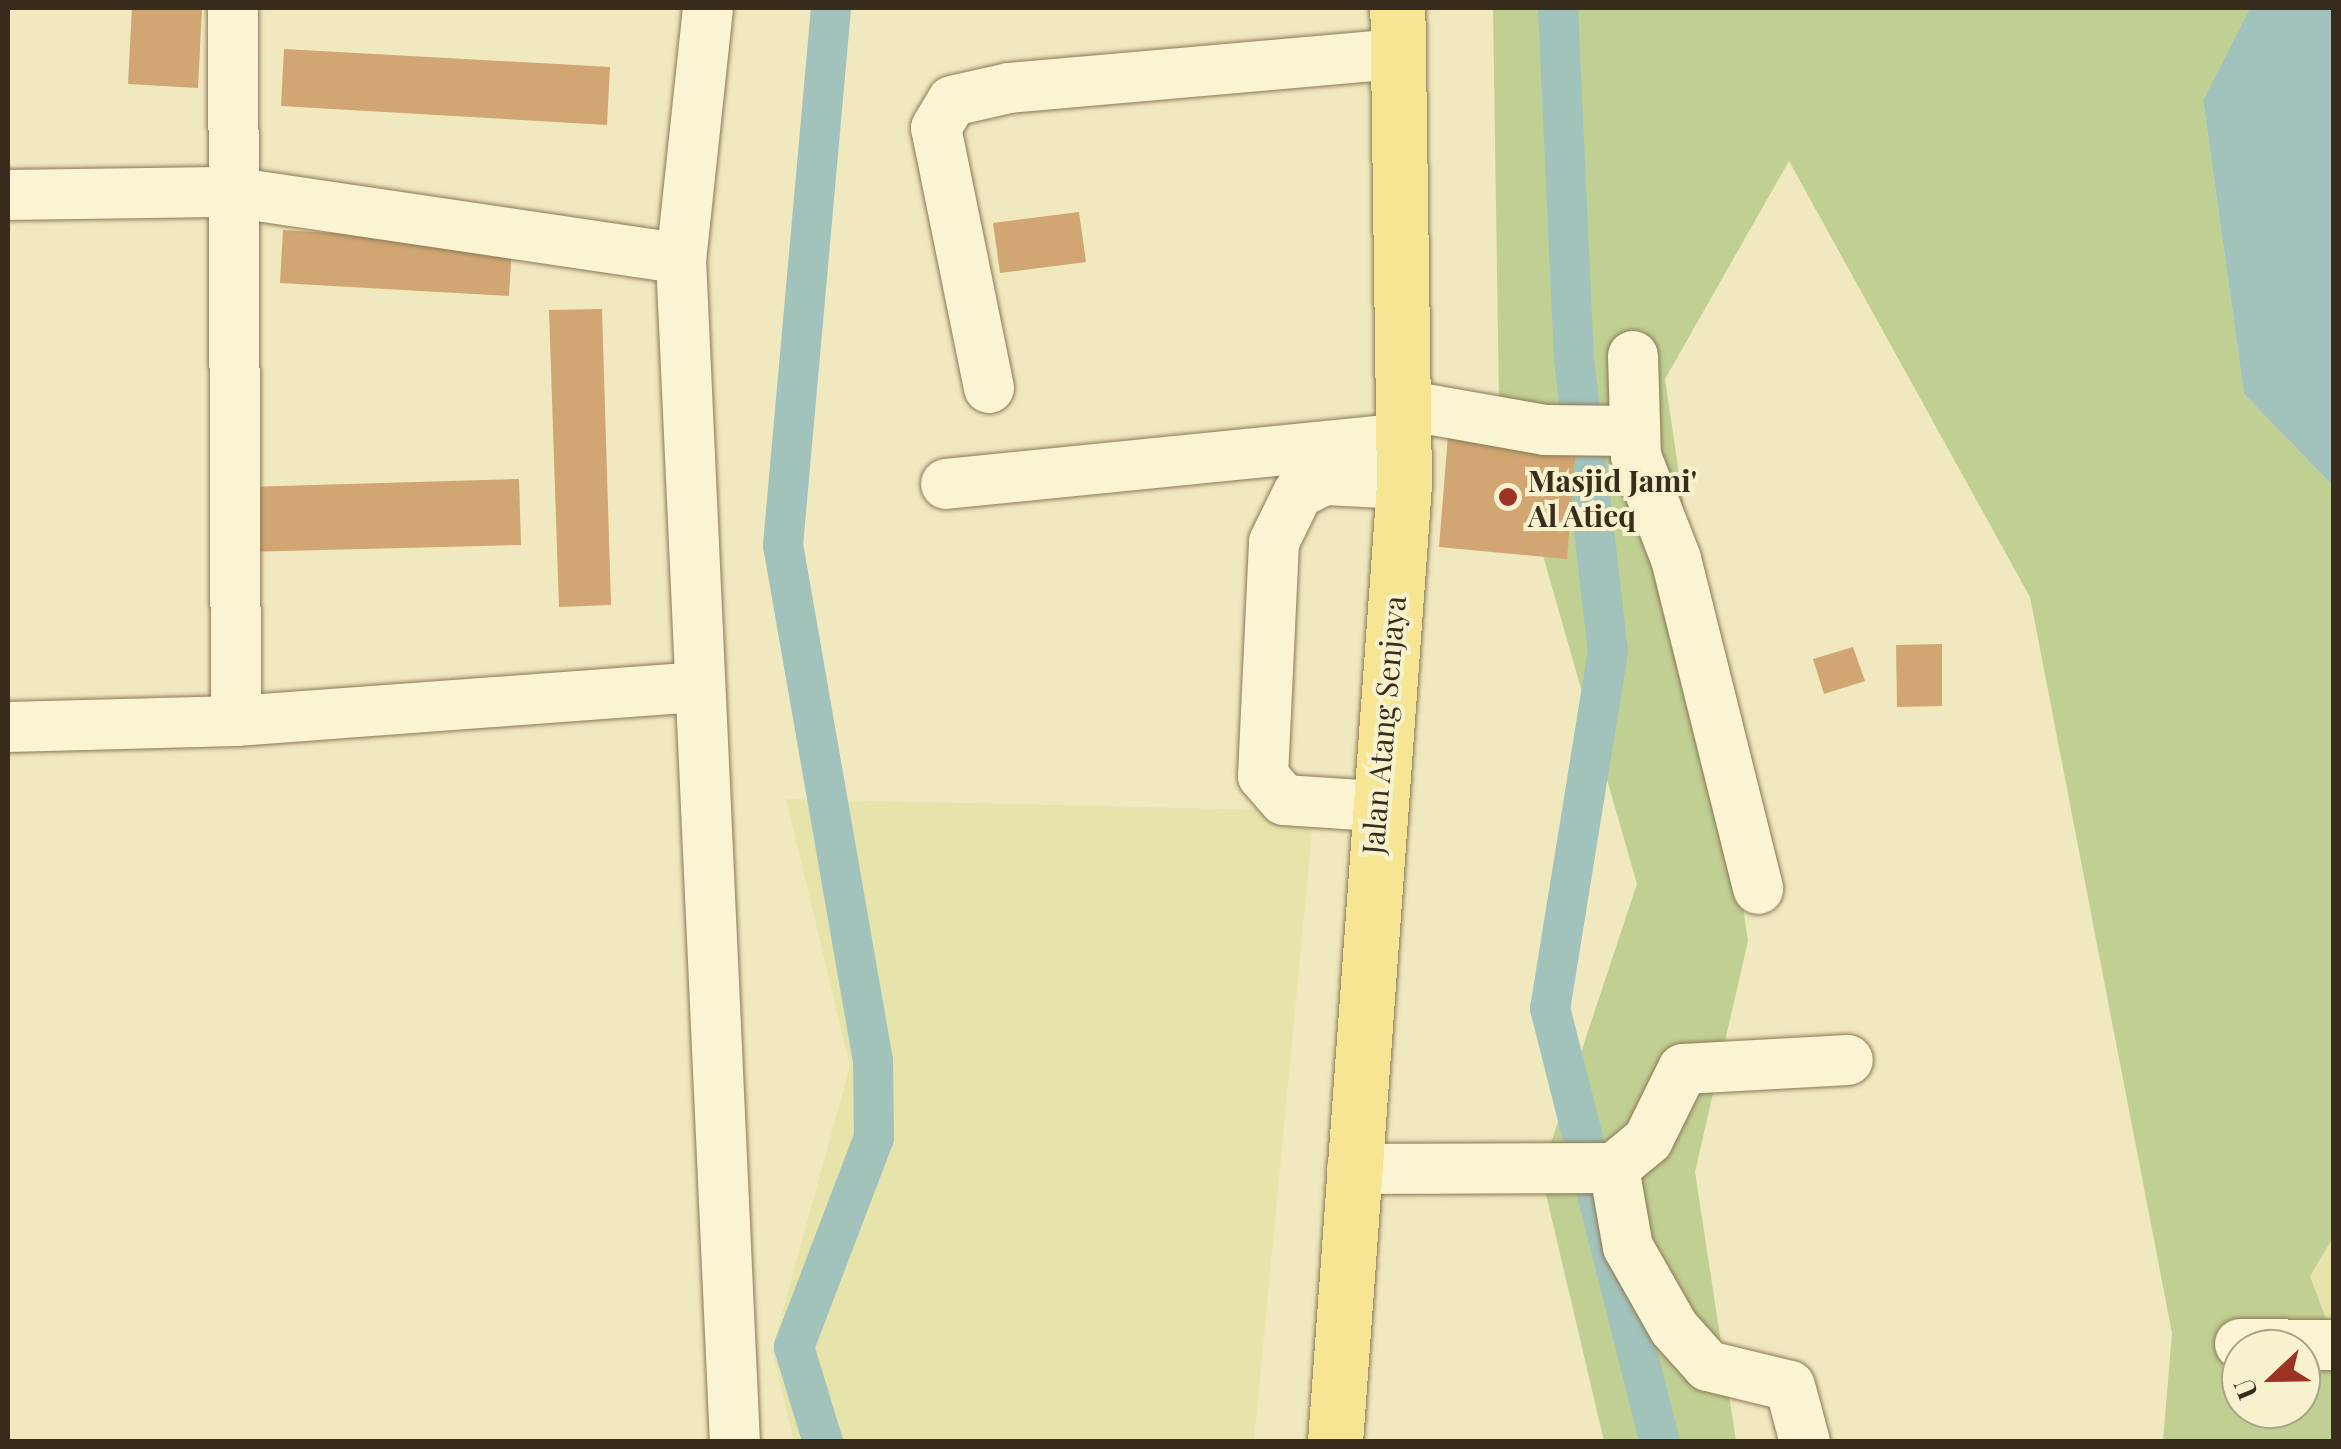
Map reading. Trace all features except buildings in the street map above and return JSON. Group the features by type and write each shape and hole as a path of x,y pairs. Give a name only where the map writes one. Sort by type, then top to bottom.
{"main road":[{"name":"Jalan Atang Senjaya","path":"1335,1442 1375,806 1405,442 1397,31"}],"street":[{"path":"232,8 230,192 236,721"},
{"path":"708,8 681,259 697,687 734,1442"},
{"path":"988,388 936,128 952,101 1009,88 1397,31"},
{"path":"8,195 230,192 681,259"},
{"path":"1633,356 1621,431 1676,559 1758,889"},
{"path":"946,484 1546,430 1621,431"},
{"path":"1375,806 1284,800 1263,776 1274,542 1298,493 1405,442"},
{"path":"8,727 236,721 697,687"},
{"path":"1352,1169 1498,1174 1608,1168 1648,1140 1683,1069 1848,1060"},
{"path":"1608,1168 1628,1247 1674,1328 1708,1366 1790,1386 1805,1442"}],"shaded area":[{"path":"786,799 1314,811 1254,1441 794,1441 772,1350 850,1066"},
{"path":"2333,1100 2333,1338 2309,1276"}],"green space":[{"path":"1493,8 2250,8 2203,100 2244,394 2333,486 2334,1236 2310,1276 2333,1338 2333,1441 2163,1441 2172,1333 2030,597 1789,161 1665,379 1748,941 1695,1172 1736,1441 1604,1441 1541,1173 1637,884 1499,402"}],"water":[{"path":"2250,8 2333,8 2333,486 2244,394 2203,100"}],"waterway":[{"path":"823,1442 794,1347 874,1138 873,1061 783,545 831,8"},
{"path":"1558,8 1574,358 1608,651 1550,1008 1660,1442"}],"place":[{"name":"Masjid Jami' Al Atieq","path":"1508,497"}]}
